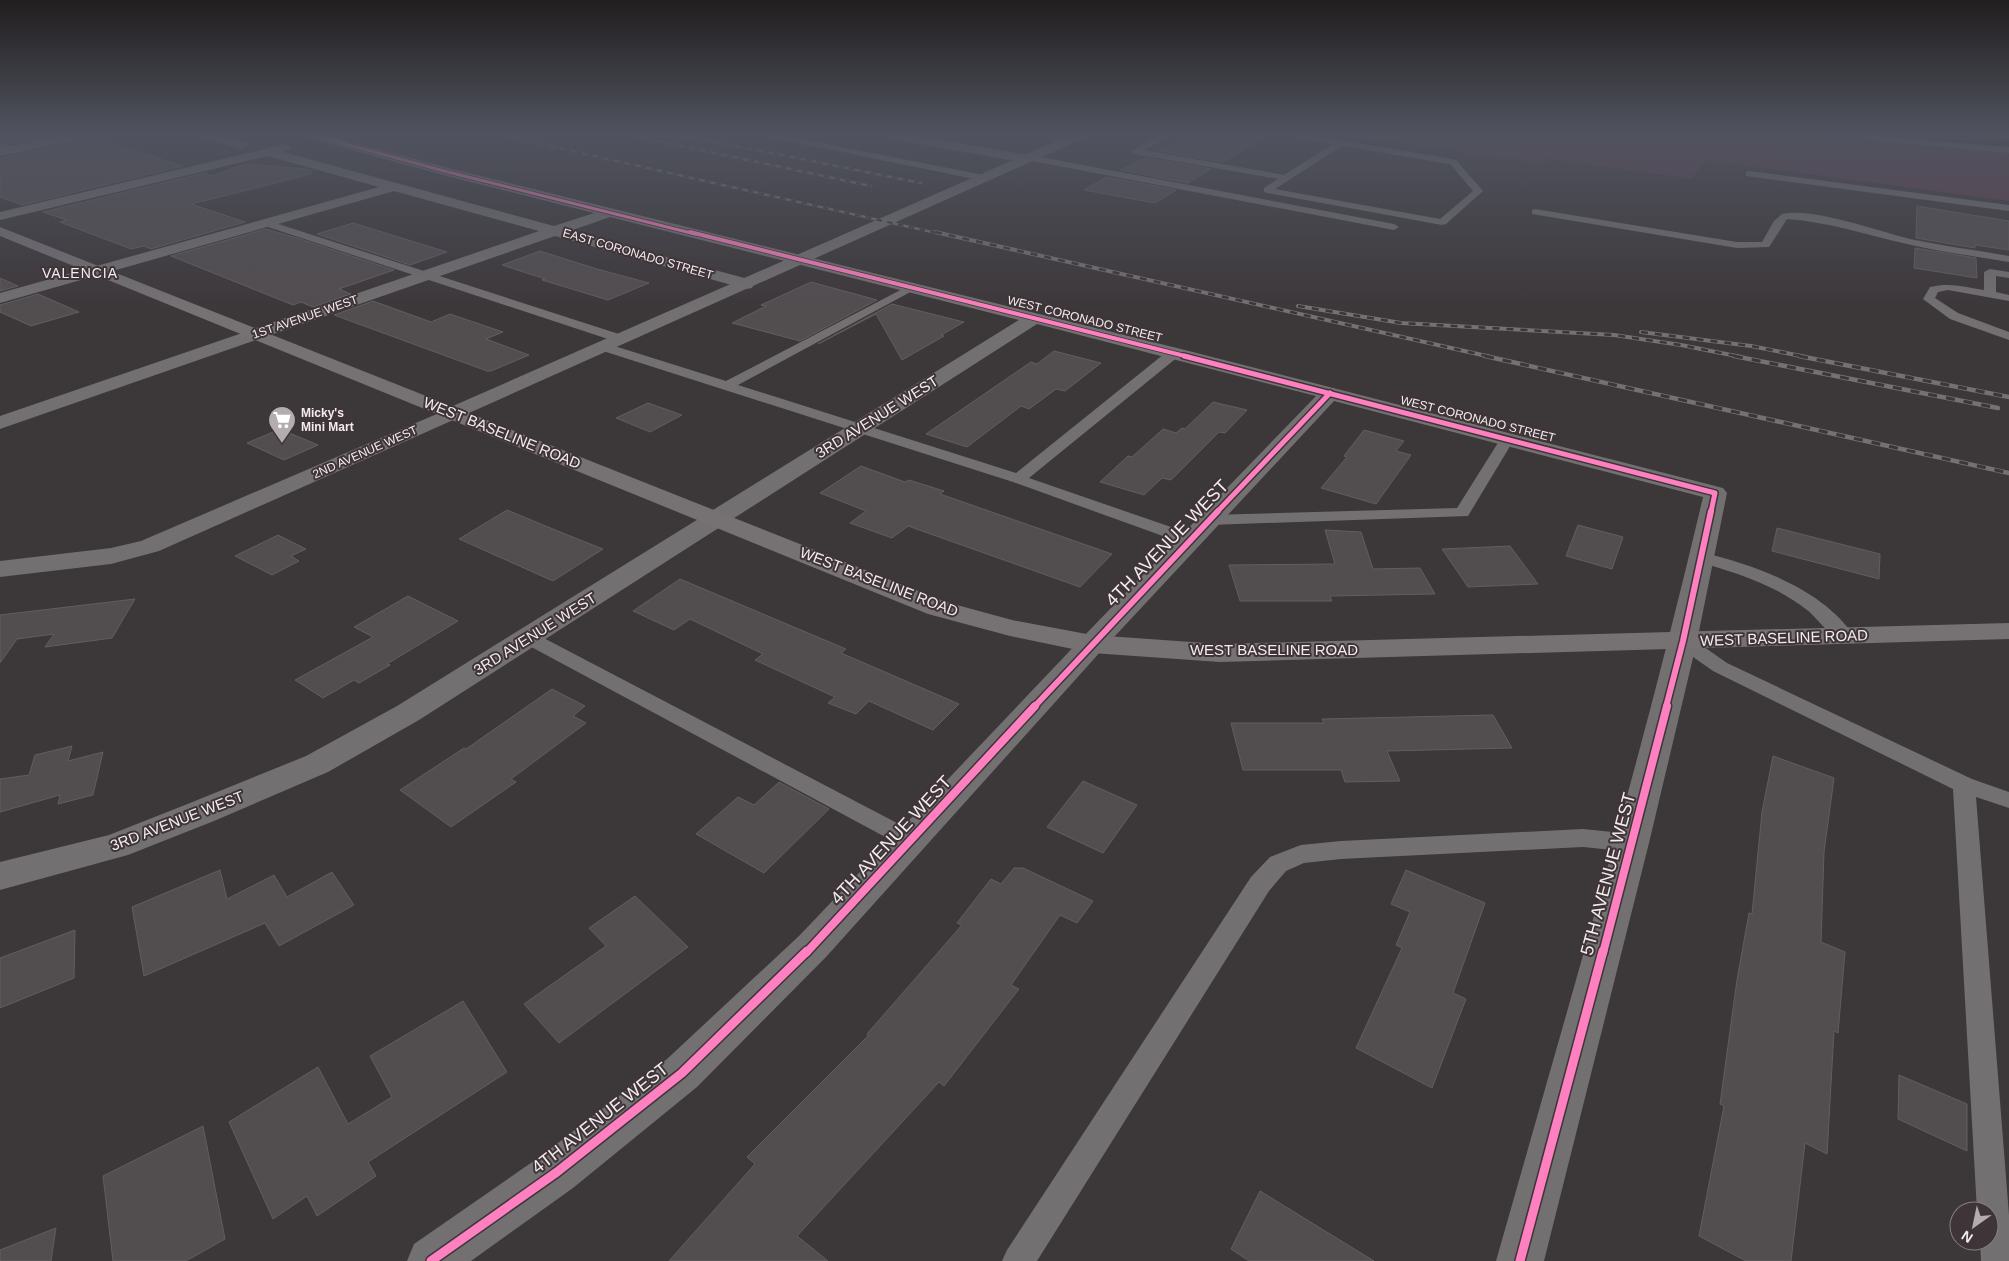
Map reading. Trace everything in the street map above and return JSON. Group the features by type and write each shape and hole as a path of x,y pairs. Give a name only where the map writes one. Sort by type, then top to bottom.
{"main road":[{"name":"WEST BASELINE ROAD","path":"0,230 98,271 144,287 256,334 718,518 937,608 1010,628 1092,644 1220,653 2009,631"}],"street":[{"path":"0,216 93,194"},
{"path":"0,298 368,194"},
{"name":"EAST CORONADO STREET","path":"418,194 746,284"},
{"name":"WEST CORONADO STREET","path":"536,194 1174,353 1715,493"},
{"name":"2ND AVENUE WEST","path":"0,569 111,556 150,546 948,194"},
{"name":"1ST AVENUE WEST","path":"0,423 610,212"},
{"name":"3RD AVENUE WEST","path":"0,876 116,846 317,764 408,713 529,638 1034,318"},
{"name":"4TH AVENUE WEST","path":"431,1261 558,1172 682,1073 813,946 1092,644 1330,393"},
{"name":"5TH AVENUE WEST","path":"1520,1261 1632,843 1683,641 1715,493"}],"lane":[{"path":"1218,194 1394,227"},
{"path":"1288,194 1442,222 1475,194"},
{"path":"1901,194 2009,208"},
{"path":"1535,212 1737,245 1765,245 1778,223 1785,216 1809,217 1847,224 1910,242 2009,259"},
{"path":"266,223 621,339"},
{"path":"1990,294 1990,272 2009,275"},
{"path":"727,386 912,287"},
{"path":"2009,298 1941,288 1934,289 1929,299 1954,316 2009,336"},
{"path":"604,347 1018,479 1201,530 1462,513 1508,438"},
{"path":"1018,479 1174,353"},
{"path":"1701,556 1759,574 1784,586 1812,605 1846,636"},
{"path":"529,638 910,840"},
{"path":"1683,641 1720,667 1964,786 2009,800"},
{"path":"1964,786 1977,964 1983,1087 1997,1261"},
{"path":"1018,1261 1260,884 1278,864 1301,854 1341,850 1583,838 1632,843"}],"shaded area":[{"path":"1956,194 2009,194 2009,201"}],"building":[{"path":"0,194 68,194 22,205 0,197"},
{"path":"118,194 232,194 191,204 245,222 151,249 144,246 131,249 60,222 67,220 43,212"},
{"path":"1105,194 1170,194 1155,203"},
{"path":"1917,206 2009,221 2009,250 1975,245 1975,248 1916,238"},
{"path":"353,223 447,252 410,265 317,234"},
{"path":"266,229 394,270 339,289 351,294 313,307 301,302 293,305 171,256"},
{"path":"1915,248 1976,258 1977,278 1914,268"},
{"path":"540,251 649,283 608,300 542,280 545,279 502,265"},
{"path":"0,278 18,286 0,291"},
{"path":"811,282 877,300 800,341 732,323 766,306 761,305"},
{"path":"38,294 79,312 31,326 0,312 0,305"},
{"path":"373,301 431,322 450,314 503,332 486,339 529,355 487,371 334,315"},
{"path":"892,304 964,322 902,360 876,314 818,344"},
{"path":"1054,351 1101,363 1065,391 1056,389 1029,409 1021,406 967,447 926,434 1031,362 1037,364"},
{"path":"1213,402 1247,410 1225,433 1219,432 1171,480 1162,478 1144,495 1100,482 1128,456 1132,457 1163,429 1176,433 1182,428 1185,429"},
{"path":"648,403 682,415 650,432 616,418"},
{"name":"Micky's Mini Mart","path":"280,429 318,445 284,460 247,443"},
{"path":"1364,430 1404,441 1396,451 1411,455 1376,504 1321,488 1347,457 1344,456"},
{"path":"861,466 905,482 909,480 944,491 940,494 1112,554 1080,587 908,526 892,538 850,523 866,511 820,493"},
{"path":"507,510 603,549 553,581 459,539"},
{"path":"1578,525 1623,537 1612,569 1566,556"},
{"path":"1777,528 1880,554 1879,579 1772,551"},
{"path":"1325,530 1361,532 1373,569 1420,568 1435,594 1330,596 1332,601 1240,601 1229,565 1335,564"},
{"path":"278,535 306,549 291,556 299,561 272,575 235,556"},
{"path":"1510,546 1538,584 1468,587 1442,549"},
{"path":"680,579 846,649 841,653 959,704 933,730 869,701 856,714 828,703 835,697 755,660 763,654 690,619 674,630 633,611"},
{"path":"408,596 458,621 359,683 354,680 323,698 295,680 373,637 354,627"},
{"path":"135,599 112,638 45,647 54,634 17,639 0,663 0,615"},
{"path":"552,689 585,706 573,716 586,723 511,779 516,782 451,827 400,790 464,748 466,749"},
{"path":"1493,715 1512,748 1387,751 1400,781 1345,782 1341,770 1243,770 1231,723 1324,723 1322,719"},
{"path":"72,746 68,761 103,752 93,795 58,804 60,795 0,812 0,779 29,775 35,755"},
{"path":"1773,756 1834,778 1824,852 1821,942 1845,952 1838,1033 1834,1031 1827,1154 1805,1143 1791,1261 1746,1261 1699,1236 1724,1106 1720,1104 1737,980 1749,913 1752,914 1762,812"},
{"path":"1083,781 1137,805 1103,853 1047,827"},
{"path":"779,782 829,809 764,873 696,834 738,797 754,805"},
{"path":"1014,868 1023,868 1093,901 1077,923 1060,915 1011,985 1019,989 944,1086 939,1082 797,1236 828,1261 669,1261 755,1164 747,1157 868,1036 867,1034 962,925 957,923 991,879 1001,884"},
{"path":"220,870 227,899 274,875 287,897 332,872 354,905 279,946 265,923 144,976 132,907"},
{"path":"1406,870 1485,903 1453,993 1466,999 1432,1088 1356,1048 1402,948 1396,945 1410,912 1391,904"},
{"path":"635,896 688,947 559,1043 524,1004 606,946 589,928"},
{"path":"75,930 74,978 0,1008 0,958"},
{"path":"463,1001 507,1072 368,1162 376,1176 317,1216 307,1196 273,1219 229,1122 318,1067 348,1124 392,1097 370,1056"},
{"path":"1899,1075 1967,1104 1967,1151 1898,1119"},
{"path":"203,1126 225,1239 186,1261 113,1261 103,1176"},
{"path":"1260,1191 1374,1261 1249,1261 1231,1249"},
{"path":"56,1228 51,1261 0,1261 0,1250"}],"railway":[{"path":"763,194 941,234"},
{"path":"935,232 1491,357"},
{"path":"1298,306 1401,323 1614,335 1681,345 1741,357"},
{"path":"1641,332 1751,346 1806,357"},
{"path":"1485,356 2009,473"},
{"path":"1734,356 1998,408"},
{"path":"1799,356 2009,397"}],"cycle path":[{"path":"536,194 1174,353 1715,493 1683,641 1632,843 1520,1261"},
{"path":"431,1261 557,1172 682,1073 813,946 1092,644 1330,393"}],"place":[{"name":"Micky's Mini Mart","path":"282,444"}],"district":[{"name":"VALENCIA","path":"80,273"}]}
